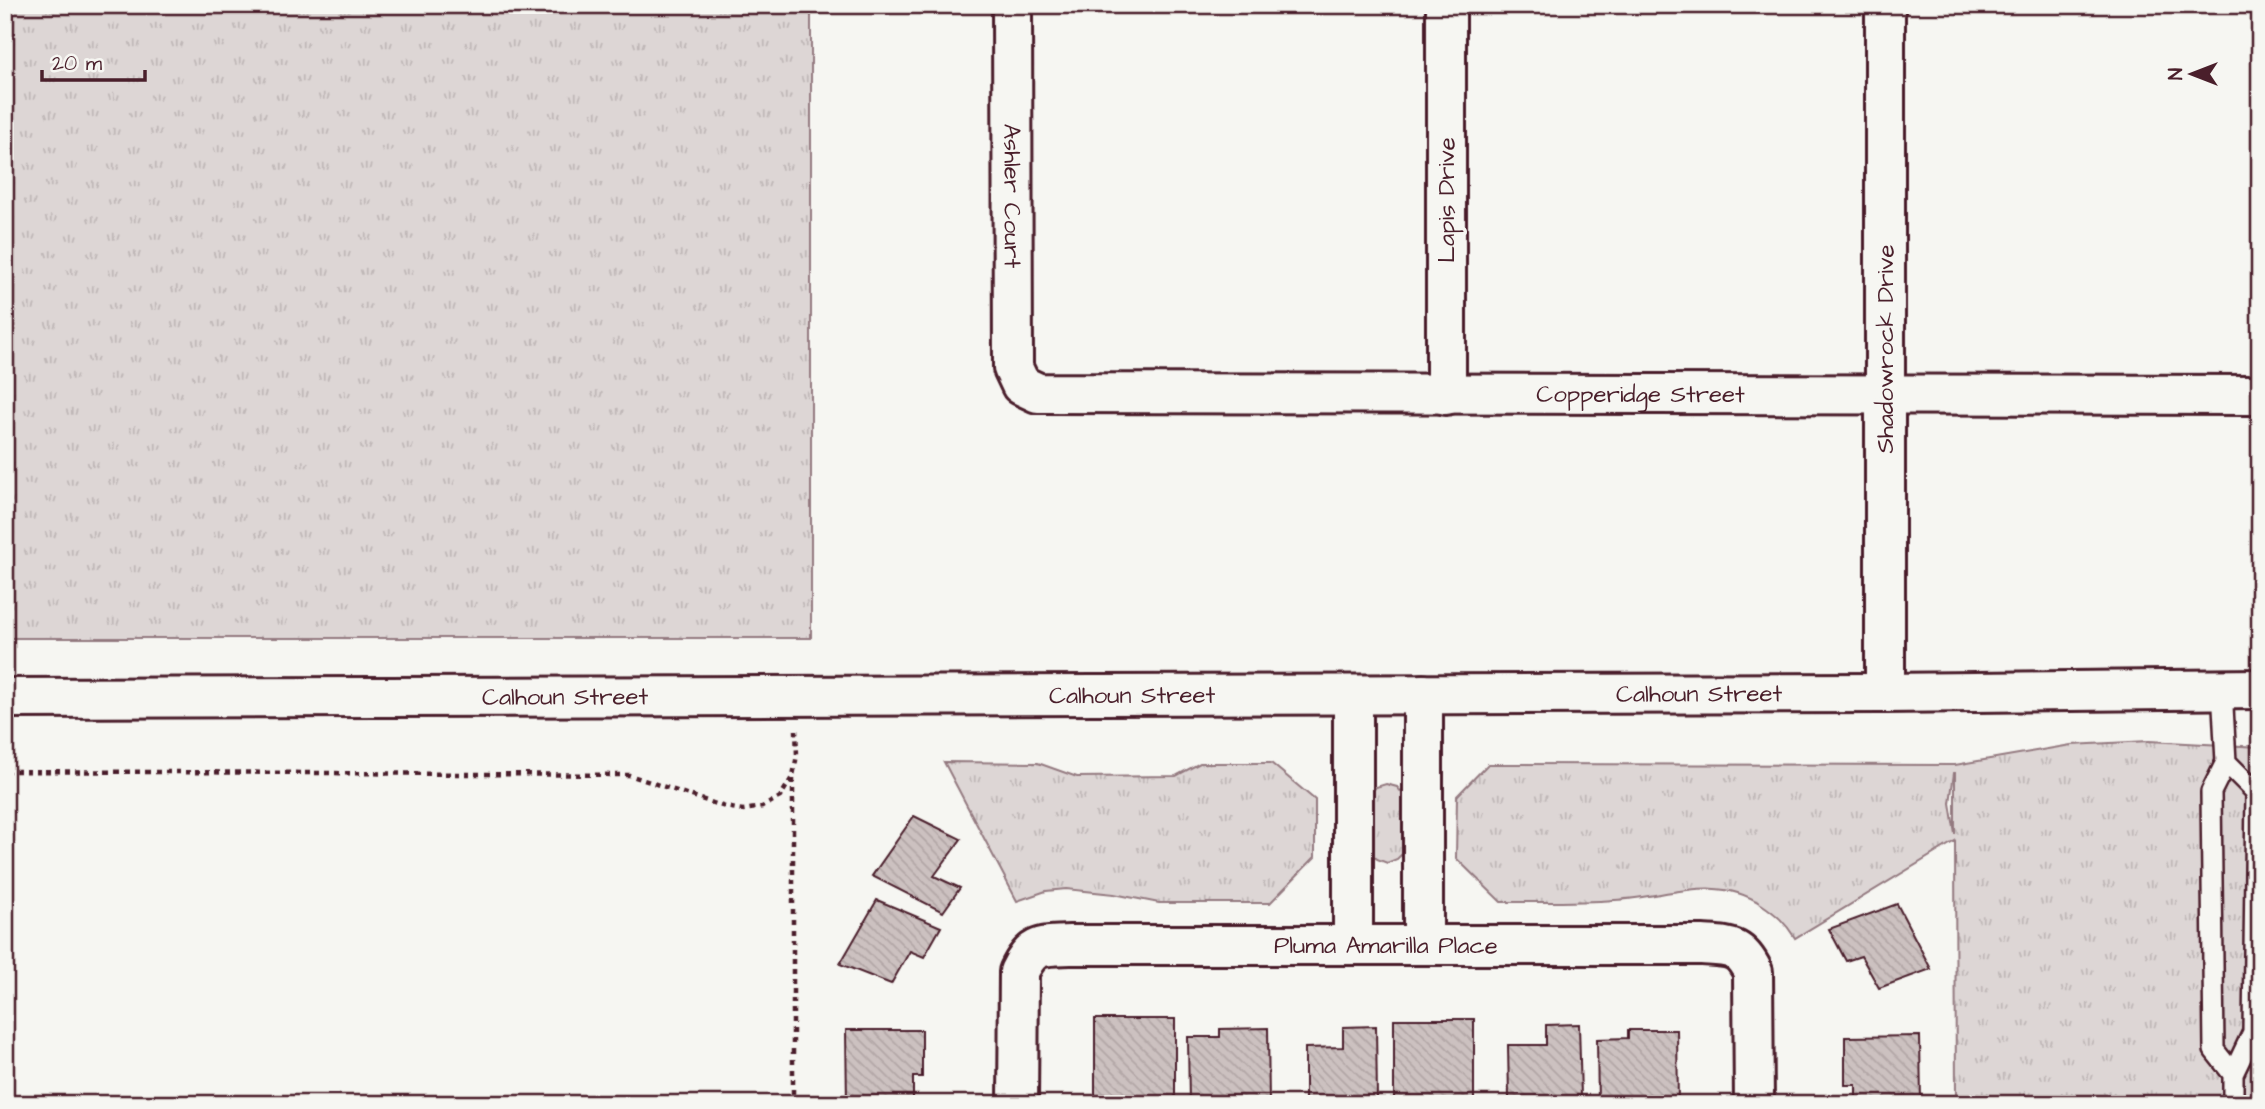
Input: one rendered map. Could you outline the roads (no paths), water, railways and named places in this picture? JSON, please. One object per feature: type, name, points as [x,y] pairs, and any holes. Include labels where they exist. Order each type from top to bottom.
[{"type":"street","name":"Ashler Court","points":[[1012,5],[1011,342],[1013,368],[1021,386]]},
{"type":"street","name":"Lapis Drive","points":[[1446,5],[1446,395]]},
{"type":"street","name":"Shadowrock Drive","points":[[1885,5],[1885,693]]},
{"type":"street","name":"Copperidge Street","points":[[1021,386],[1038,393],[1063,394],[2260,396]]},
{"type":"street","name":"Calhoun Street","points":[[5,698],[1885,693],[2260,689]]},
{"type":"street","points":[[1423,694],[1423,945]]},
{"type":"street","points":[[1353,695],[1353,945]]},
{"type":"street","name":"Pluma Amarilla Place","points":[[1018,1104],[1019,972],[1027,954],[1044,946],[1702,945],[1728,947],[1744,955],[1753,972],[1754,1104]]},
{"type":"lane","points":[[2222,688],[2226,761],[2211,792],[2214,1050],[2233,1074]]},
{"type":"lane","points":[[2226,761],[2256,792],[2253,1032],[2233,1074],[2232,1104]]}]
